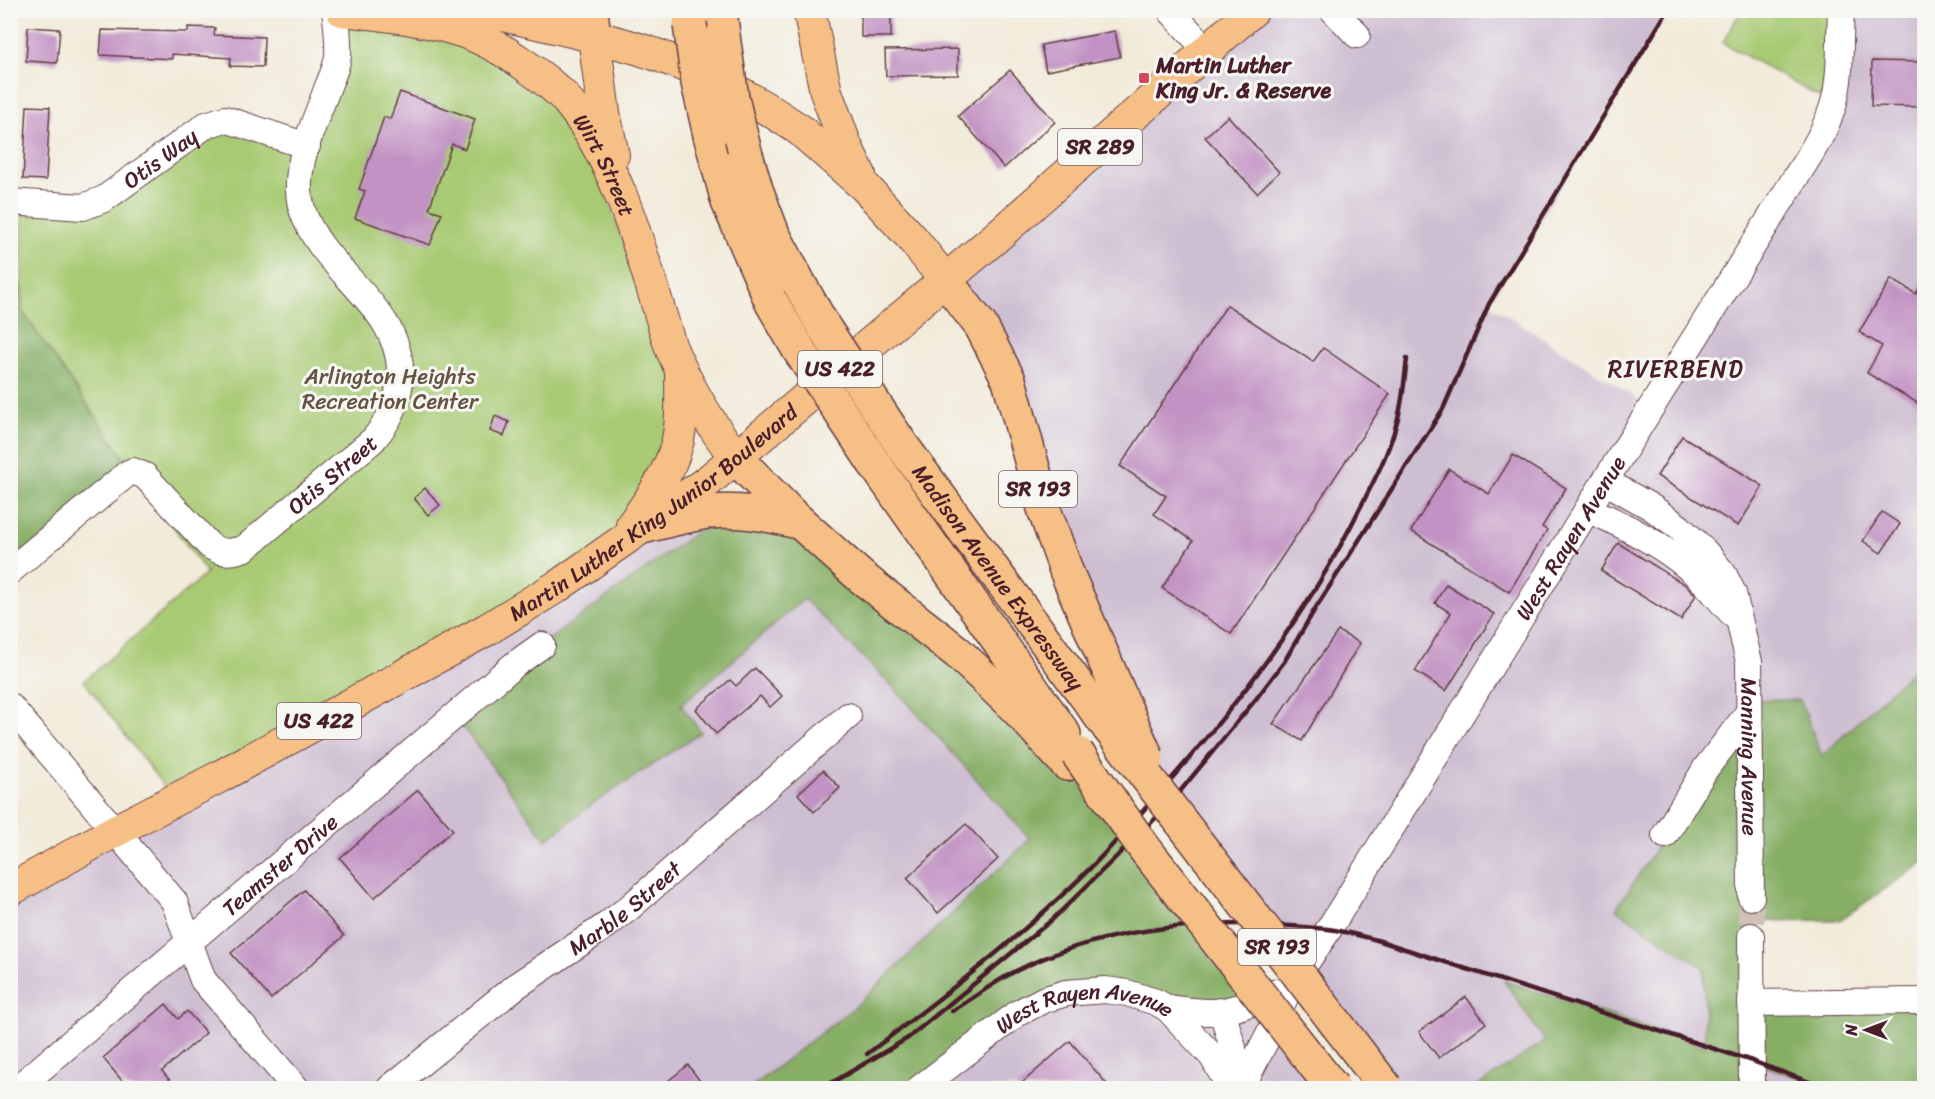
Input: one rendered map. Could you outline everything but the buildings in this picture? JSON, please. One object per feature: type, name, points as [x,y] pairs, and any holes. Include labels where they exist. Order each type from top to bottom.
[{"type":"highway","name":"Madison Avenue Expressway","points":[[690,17],[698,83],[728,202],[772,303],[799,350],[1072,758],[1333,1089]]},
{"type":"highway","name":"Madison Avenue Expressway","points":[[721,23],[732,98],[756,189],[773,234],[825,329],[901,444],[1117,716]]},
{"type":"highway","name":"SR 193","points":[[945,280],[981,326],[1009,380],[1045,512],[1117,716],[1168,806],[1386,1089]]},
{"type":"highway","points":[[736,458],[801,523],[860,576],[957,652],[1072,758]]},
{"type":"highway","points":[[631,534],[709,512],[758,513],[801,523]]},
{"type":"main road","name":"Wirt Street","points":[[342,10],[391,16],[454,28],[505,51],[537,73],[578,114],[603,156],[623,200],[671,348],[681,371],[714,429],[736,458]]},
{"type":"main road","points":[[480,10],[592,24],[648,53],[679,64],[723,85],[800,130],[865,187],[912,238],[945,280]]},
{"type":"main road","points":[[809,10],[826,92],[846,146],[865,187]]},
{"type":"main road","name":"Martin Luther King Junior Boulevard","points":[[10,890],[486,630],[558,586],[708,482],[1093,154],[1253,10]]},
{"type":"main road","name":"US 422","points":[[592,24],[603,113],[623,200]]},
{"type":"main road","name":"US 422","points":[[631,534],[663,479],[673,455],[680,430],[681,371]]},
{"type":"street","name":"Otis Street","points":[[10,571],[133,471],[145,476],[208,545],[216,550],[233,553],[245,548],[373,440],[387,423],[398,395],[400,371],[398,352],[384,322],[332,258],[307,222],[301,206],[299,181],[302,160],[338,58],[335,10]]},
{"type":"street","points":[[1170,10],[1208,51]]},
{"type":"street","points":[[1333,10],[1357,35]]},
{"type":"street","name":"West Rayen Avenue","points":[[1241,1089],[1290,987],[1329,929],[1811,153],[1826,125],[1837,87],[1841,10]]},
{"type":"street","name":"Otis Way","points":[[10,202],[83,207],[104,200],[206,125],[225,119],[308,146]]},
{"type":"street","name":"Manning Avenue","points":[[1605,482],[1651,507],[1679,527],[1702,548],[1723,573],[1733,593],[1749,662],[1751,897]]},
{"type":"street","name":"Manning Avenue","points":[[1589,510],[1624,525],[1684,563],[1702,579],[1738,619]]},
{"type":"street","name":"Teamster Drive","points":[[18,1089],[514,665],[542,645]]},
{"type":"street","points":[[10,706],[174,901],[203,980],[296,1089]]},
{"type":"street","points":[[1665,836],[1706,768],[1749,712]]},
{"type":"street","name":"Marble Street","points":[[390,1089],[516,987],[630,907],[848,716]]},
{"type":"street","points":[[1751,936],[1752,1089]]},
{"type":"street","points":[[1167,1008],[1201,1012],[1222,1011],[1242,1006],[1290,987]]},
{"type":"street","name":"West Rayen Avenue","points":[[920,1089],[1009,1019],[1043,1000],[1066,993],[1105,990],[1127,993],[1167,1008],[1212,1056],[1230,1089]]},
{"type":"street","points":[[1751,1004],[1924,1001]]},
{"type":"street","points":[[1222,1011],[1233,1048],[1236,1089]]},
{"type":"shaded area","points":[[1253,11],[1668,11],[1489,304],[1652,408],[1811,153],[1841,11],[1924,11],[1924,659],[1821,756],[1665,835],[1617,908],[1704,968],[1705,1046],[1505,982],[1545,1041],[1475,1088],[1386,1088],[1168,806],[1030,462],[945,280]]},
{"type":"shaded area","points":[[724,512],[514,665],[546,840],[593,804],[701,732],[681,706],[804,599],[895,689],[1030,840],[856,1006],[750,1088],[11,1088],[10,890],[621,541]]},
{"type":"shaded area","points":[[1066,993],[1278,1018],[1333,1088],[920,1088]]},
{"type":"shaded area","points":[[1752,1061],[1771,1068],[1826,1088],[1752,1088]]},
{"type":"green space","points":[[1741,11],[1841,11],[1833,105],[1723,43]]},
{"type":"green space","name":"Arlington Heights Recreation Center","points":[[337,23],[454,29],[577,115],[681,398],[621,541],[174,800],[84,681],[207,573],[22,311],[22,203],[83,207],[206,125],[307,146]]},
{"type":"green space","points":[[10,283],[22,283],[22,311],[133,471],[11,571]]},
{"type":"green space","points":[[724,512],[781,518],[1016,708],[1261,998],[1242,1006],[1066,993],[920,1088],[750,1088],[856,1006],[1030,839],[895,689],[804,599],[681,705],[701,732],[593,804],[546,840],[455,716],[514,665]]},
{"type":"green space","points":[[1924,659],[1924,862],[1840,920],[1751,921],[1752,1003],[1924,1001],[1924,1088],[1826,1088],[1752,1061],[1752,1088],[1475,1088],[1545,1041],[1504,981],[1705,1046],[1704,968],[1616,909],[1749,700],[1800,700],[1822,756]]},
{"type":"tunnel","points":[[1751,897],[1751,936]]},
{"type":"railway","points":[[823,1088],[908,1038],[1053,919],[1168,806],[1256,699],[1284,662],[1315,609],[1443,409],[1489,304],[1668,10]]},
{"type":"railway","points":[[867,1054],[990,958],[1073,885],[1110,848],[1157,795],[1242,694],[1317,585],[1340,547],[1375,478],[1389,447],[1398,417],[1407,359]]},
{"type":"railway","points":[[952,1011],[1009,974],[1054,954],[1130,933],[1209,925],[1249,924],[1328,929],[1377,940],[1752,1061],[1826,1088]]},
{"type":"place","name":"Martin Luther King Jr. & Reserve","points":[[1144,78]]},
{"type":"district","name":"RIVERBEND","points":[[1676,369]]}]
